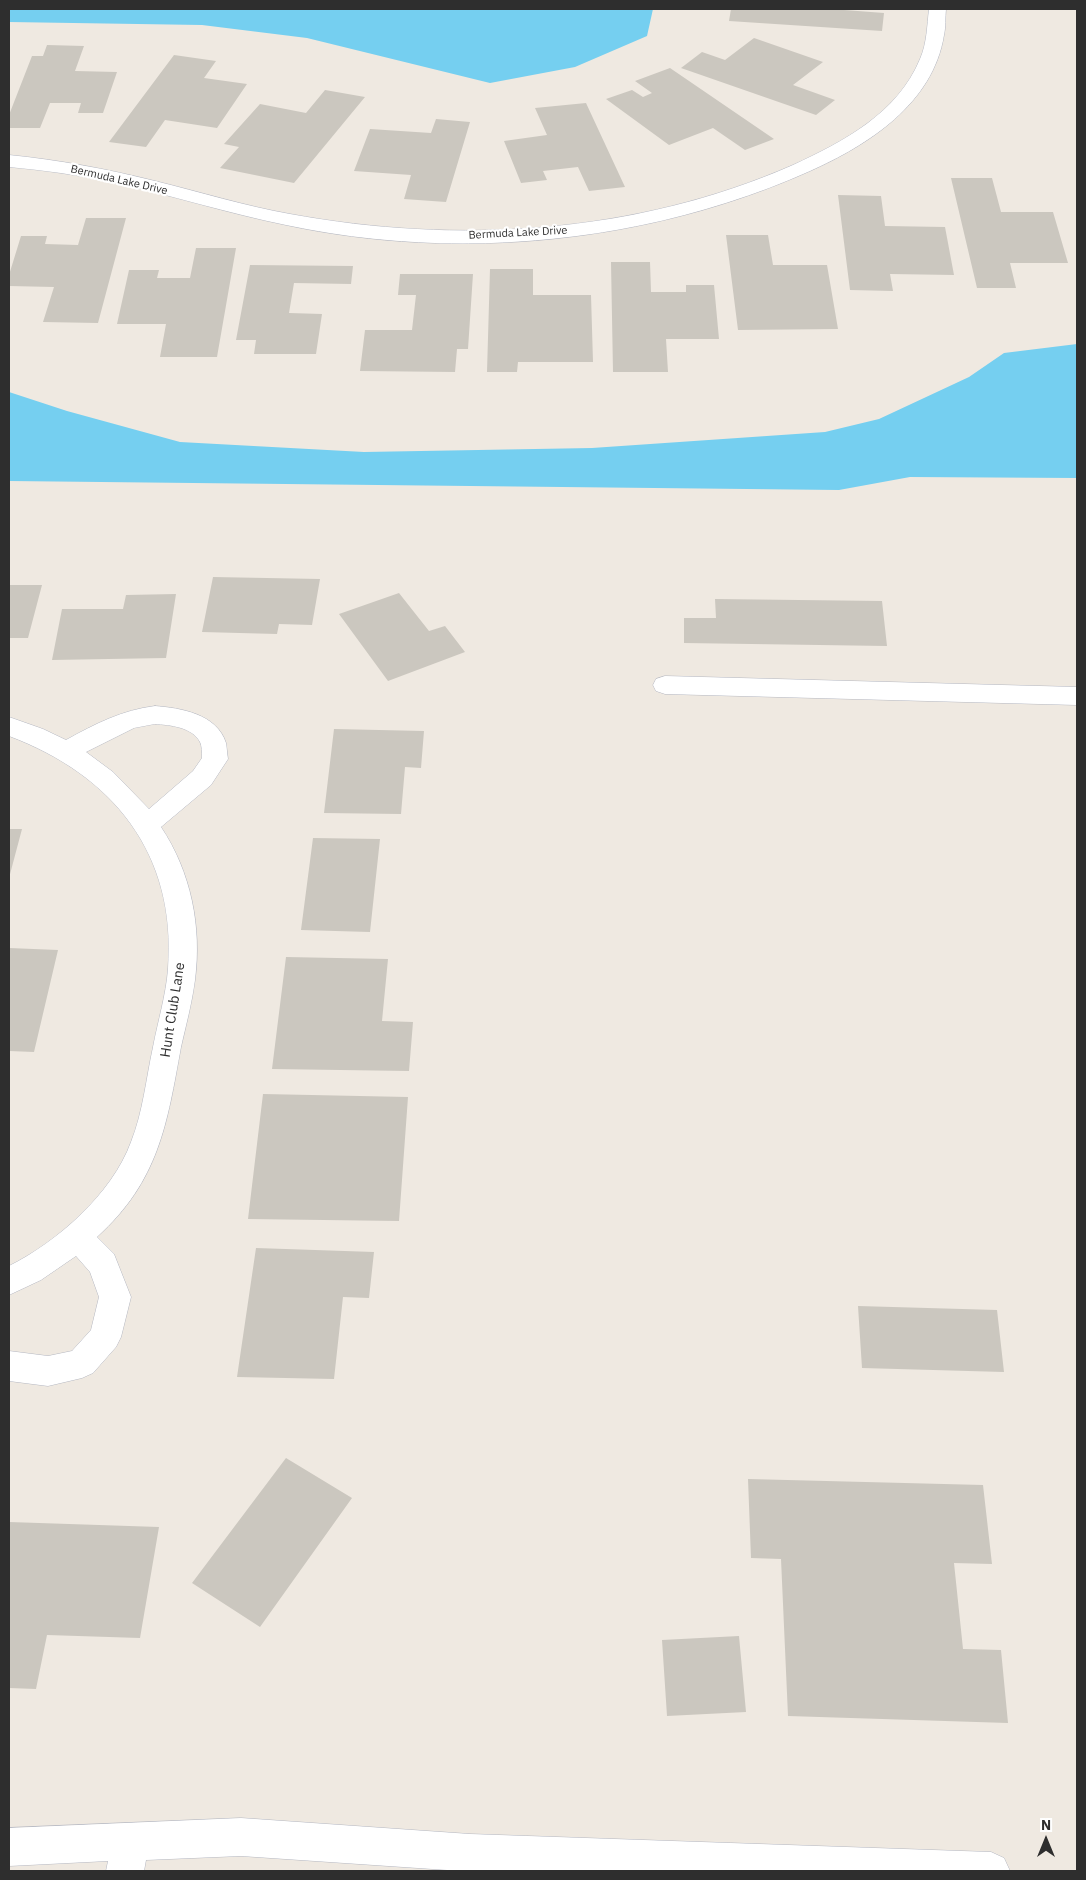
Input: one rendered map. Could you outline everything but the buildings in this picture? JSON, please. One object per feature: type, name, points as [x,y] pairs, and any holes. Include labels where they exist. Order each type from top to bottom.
[{"type":"street","name":"Bermuda Lake Drive","points":[[9,161],[82,170],[289,220],[335,228],[383,233],[457,236],[548,233],[597,228],[667,215],[732,198],[790,176],[839,151],[870,131],[898,106],[919,81],[932,54],[938,28],[937,9]]},
{"type":"street","points":[[665,685],[1077,696]]},
{"type":"street","points":[[66,752],[115,725],[146,715],[173,715],[197,725],[212,740],[215,759],[202,778],[147,825]]},
{"type":"street","name":"Hunt Club Lane","points":[[9,726],[51,743],[84,762],[108,781],[128,801],[147,825],[162,850],[173,878],[180,907],[182,970],[155,1112],[146,1144],[129,1177],[106,1208],[55,1255],[9,1281]]},
{"type":"street","points":[[9,1366],[48,1371],[82,1363],[105,1337],[115,1297],[103,1264],[76,1236]]},
{"type":"street","points":[[9,1847],[129,1856],[241,1837],[465,1862],[991,1871]]},
{"type":"water","points":[[9,9],[653,9],[647,36],[575,67],[490,83],[307,38],[202,25],[9,22]]},
{"type":"water","points":[[1077,344],[1077,478],[910,477],[839,490],[9,481],[9,392],[67,411],[180,442],[364,452],[592,448],[825,432],[879,419],[969,377],[1004,353]]}]
